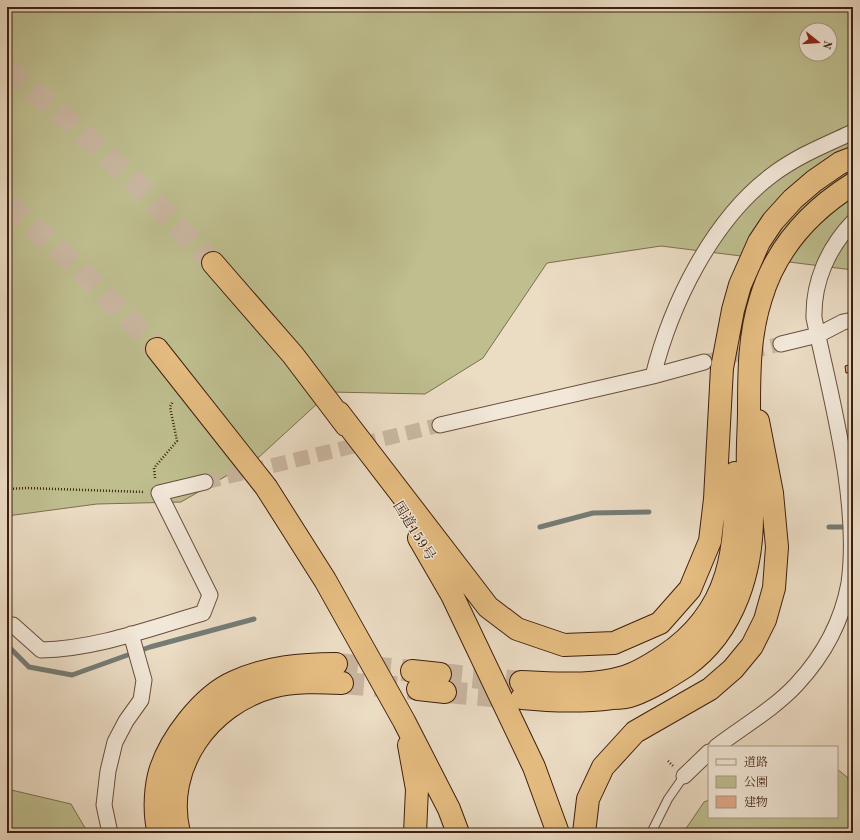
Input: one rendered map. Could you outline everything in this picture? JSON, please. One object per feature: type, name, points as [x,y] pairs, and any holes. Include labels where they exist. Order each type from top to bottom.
[{"type":"highway","points":[[339,413],[488,607],[517,629],[564,645],[614,643],[660,623],[690,589],[710,541],[715,499],[722,368],[733,310],[748,265],[759,242],[773,221],[793,199],[814,181],[840,163],[853,158]]},
{"type":"highway","points":[[733,310],[730,374],[735,516],[733,546],[725,581],[711,610],[695,630],[679,646],[653,663],[624,677],[587,683],[522,690],[562,702],[594,701],[631,696],[666,680],[695,659],[712,642],[729,618],[742,586],[750,548],[752,511],[748,467],[749,375],[754,325],[761,297],[770,273],[796,230],[826,202],[853,184]]},
{"type":"highway","name":"国道159号","points":[[213,262],[293,355],[339,413],[415,531],[452,595],[534,767],[558,833]]},
{"type":"highway","points":[[157,349],[266,487],[325,580],[404,721],[449,809],[458,833]]},
{"type":"highway","points":[[584,833],[588,799],[603,766],[635,732],[710,689],[733,669],[752,646],[765,620],[774,588],[777,547],[772,494],[749,375]]},
{"type":"highway","points":[[159,833],[156,804],[159,776],[169,751],[184,728],[206,701],[233,682],[266,670],[302,664],[339,673],[307,682],[273,687],[242,699],[217,715],[199,736],[186,759],[179,781],[176,803],[179,833]]},
{"type":"highway","points":[[415,680],[443,683]]},
{"type":"highway","points":[[404,721],[417,789],[415,833]]},
{"type":"street","points":[[653,376],[665,334],[682,293],[722,226],[742,202],[772,175],[799,157],[853,132]]},
{"type":"street","points":[[717,746],[796,685],[814,663],[830,638],[841,612],[848,584],[852,553],[850,511],[841,441],[814,318],[814,300],[819,276],[830,253],[844,232],[853,222]]},
{"type":"street","points":[[781,344],[818,335],[843,322],[853,320]]},
{"type":"street","points":[[440,425],[653,376],[704,362]]},
{"type":"street","points":[[13,625],[41,650],[66,650],[132,638],[203,613],[210,595],[157,487],[206,482]]},
{"type":"street","points":[[110,833],[104,805],[108,771],[115,742],[126,721],[141,700],[144,680],[132,638]]},
{"type":"street","points":[[684,776],[708,753]]},
{"type":"lane","points":[[651,833],[668,799],[684,776]]},
{"type":"path","points":[[7,489],[157,487],[154,468],[177,441],[170,407],[174,398]]},
{"type":"green space","points":[[7,7],[853,7],[853,270],[661,246],[547,263],[483,358],[425,394],[330,392],[259,457],[181,502],[97,504],[7,516]]},
{"type":"green space","points":[[838,770],[853,782],[853,833],[683,833],[704,802],[708,800],[708,818],[838,818]]},
{"type":"green space","points":[[7,789],[71,804],[88,833],[7,833]]},
{"type":"building","points":[[853,364],[853,372],[846,373],[845,366]]},
{"type":"waterway","points":[[540,527],[593,513],[649,512]]},
{"type":"waterway","points":[[829,527],[848,527]]},
{"type":"waterway","points":[[7,645],[29,667],[72,675],[150,647],[254,619]]},
{"type":"tunnel","points":[[7,69],[65,117],[136,183],[213,263]]},
{"type":"tunnel","points":[[7,204],[78,267],[157,349]]},
{"type":"tunnel","points":[[704,362],[781,344]]},
{"type":"tunnel","points":[[205,482],[440,425]]},
{"type":"tunnel","points":[[336,664],[412,671]]},
{"type":"tunnel","points":[[440,674],[521,682]]},
{"type":"tunnel","points":[[342,683],[418,689]]},
{"type":"tunnel","points":[[445,692],[517,698]]}]
